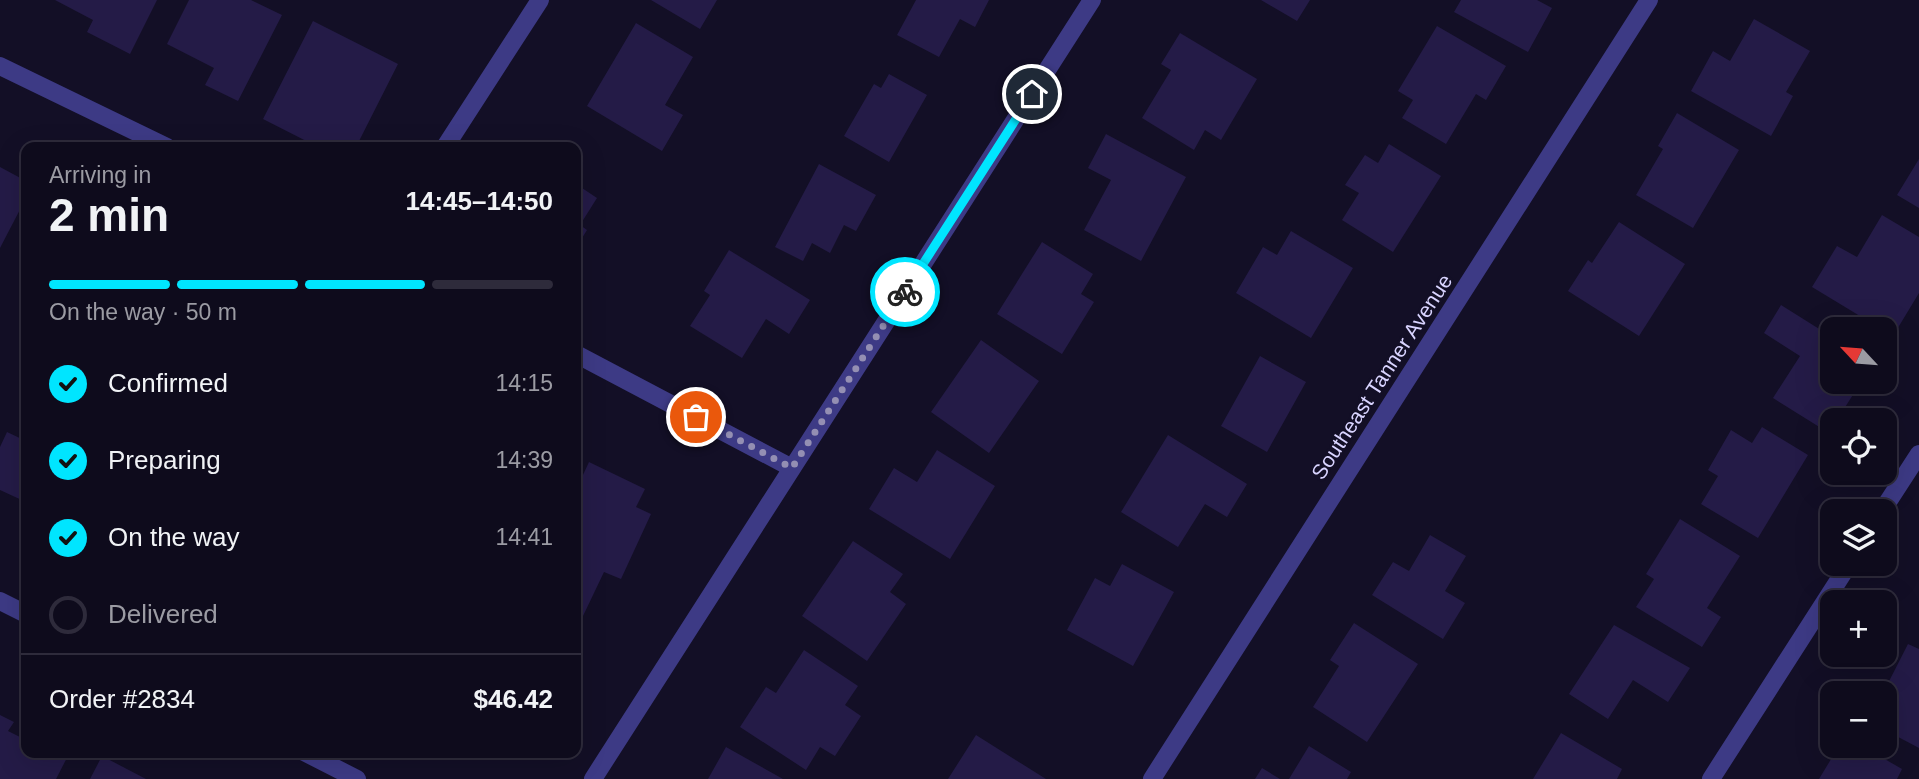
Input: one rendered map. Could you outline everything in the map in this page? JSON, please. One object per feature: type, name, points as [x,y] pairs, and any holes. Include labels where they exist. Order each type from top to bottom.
[{"type":"street","points":[[449,142],[540,0]]},
{"type":"street","points":[[593,779],[1092,0]]},
{"type":"street","name":"Southeast Tanner Avenue","points":[[1152,779],[1650,0]]},
{"type":"street","points":[[0,66],[157,142]]},
{"type":"street","points":[[581,357],[792,468]]},
{"type":"street","points":[[1890,499],[1919,454]]},
{"type":"street","points":[[1710,779],[1841,576]]},
{"type":"street","points":[[0,601],[21,612]]},
{"type":"street","points":[[316,758],[357,779]]},
{"type":"building","points":[[55,0],[157,0],[130,54],[87,32],[93,20]]},
{"type":"building","points":[[189,0],[251,0],[282,15],[238,101],[205,85],[214,68],[167,44]]},
{"type":"building","points":[[651,0],[717,0],[700,29]]},
{"type":"building","points":[[916,0],[989,0],[975,27],[960,19],[939,57],[897,35]]},
{"type":"building","points":[[1261,0],[1310,0],[1297,21]]},
{"type":"building","points":[[1461,0],[1537,0],[1552,8],[1528,52],[1454,12]]},
{"type":"building","points":[[1754,19],[1810,51],[1786,92],[1793,96],[1771,136],[1691,91],[1713,51],[1730,61]]},
{"type":"building","points":[[313,21],[398,64],[359,142],[308,142],[263,119]]},
{"type":"building","points":[[636,23],[693,57],[665,105],[683,115],[662,151],[587,106]]},
{"type":"building","points":[[1437,26],[1506,66],[1486,100],[1476,94],[1446,144],[1402,118],[1413,100],[1398,91]]},
{"type":"building","points":[[1180,33],[1257,79],[1221,140],[1205,130],[1194,150],[1142,118],[1171,70],[1161,64]]},
{"type":"building","points":[[889,74],[927,95],[889,162],[844,136],[874,84],[881,88]]},
{"type":"building","points":[[1677,113],[1739,150],[1693,228],[1636,195],[1663,149],[1658,146]]},
{"type":"building","points":[[1106,134],[1186,177],[1141,261],[1084,230],[1111,180],[1088,168]]},
{"type":"building","points":[[1389,144],[1441,176],[1393,252],[1342,220],[1359,193],[1345,185],[1365,155],[1378,163]]},
{"type":"building","points":[[1919,159],[1919,208],[1897,195]]},
{"type":"building","points":[[819,164],[876,195],[856,231],[844,225],[830,253],[812,243],[803,261],[775,247]]},
{"type":"building","points":[[0,167],[21,178],[21,208],[0,248]]},
{"type":"building","points":[[581,187],[597,198],[581,223]]},
{"type":"building","points":[[1882,215],[1919,237],[1919,293],[1897,329],[1897,317],[1862,317],[1812,287],[1837,246],[1857,257]]},
{"type":"building","points":[[1619,222],[1685,264],[1639,336],[1568,291],[1588,260],[1592,263]]},
{"type":"building","points":[[581,226],[587,230],[581,240]]},
{"type":"building","points":[[1291,231],[1353,268],[1311,338],[1236,293],[1263,247],[1277,255]]},
{"type":"building","points":[[1042,242],[1093,274],[1081,294],[1094,302],[1062,354],[997,314]]},
{"type":"building","points":[[729,250],[810,300],[789,334],[766,319],[742,358],[690,326],[710,295],[704,291]]},
{"type":"building","points":[[1781,305],[1820,329],[1820,394],[1853,394],[1845,408],[1820,408],[1820,427],[1773,398],[1800,356],[1764,333]]},
{"type":"building","points":[[981,340],[1039,381],[989,453],[931,412]]},
{"type":"building","points":[[1260,356],[1306,382],[1267,452],[1221,426]]},
{"type":"building","points":[[1762,427],[1808,455],[1758,538],[1701,504],[1718,476],[1708,470],[1731,430],[1752,443]]},
{"type":"building","points":[[7,432],[21,439],[21,500],[0,490],[0,447]]},
{"type":"building","points":[[1168,435],[1247,484],[1227,517],[1205,504],[1178,547],[1121,512]]},
{"type":"building","points":[[937,450],[995,486],[950,559],[869,509],[894,468],[917,482]]},
{"type":"building","points":[[589,462],[645,489],[636,507],[651,514],[621,579],[604,572],[583,616],[581,615],[581,479]]},
{"type":"building","points":[[1680,519],[1740,556],[1707,608],[1721,617],[1702,647],[1636,607],[1654,579],[1646,574]]},
{"type":"building","points":[[1430,535],[1466,556],[1445,591],[1465,603],[1443,639],[1372,595],[1393,562],[1409,571]]},
{"type":"building","points":[[853,541],[903,574],[890,592],[906,604],[867,661],[802,616]]},
{"type":"building","points":[[1122,564],[1174,592],[1133,666],[1067,630],[1095,578],[1110,586]]},
{"type":"building","points":[[1354,623],[1418,664],[1367,742],[1313,707],[1339,666],[1330,660]]},
{"type":"building","points":[[1614,625],[1690,668],[1668,702],[1633,680],[1608,719],[1569,694]]},
{"type":"building","points":[[1908,644],[1919,649],[1919,748],[1897,736],[1897,681],[1889,681]]},
{"type":"building","points":[[804,650],[858,686],[845,705],[861,716],[835,756],[820,747],[806,770],[740,727],[766,687],[776,693]]},
{"type":"building","points":[[0,715],[14,722],[8,731],[21,738],[21,758],[67,758],[56,779],[0,779]]},
{"type":"building","points":[[1561,733],[1622,769],[1617,779],[1533,779]]},
{"type":"building","points":[[976,735],[1046,779],[948,779]]},
{"type":"building","points":[[1309,746],[1351,772],[1347,779],[1289,779]]},
{"type":"building","points":[[726,747],[783,779],[708,779]]},
{"type":"building","points":[[101,758],[106,758],[146,779],[90,779]]},
{"type":"building","points":[[1832,758],[1883,758],[1902,769],[1897,779],[1819,779]]},
{"type":"building","points":[[1262,768],[1280,779],[1255,779]]},
{"type":"way so far","points":[[696,417],[792,468],[905,292]]},
{"type":"route","points":[[905,292],[1032,94]]}]
